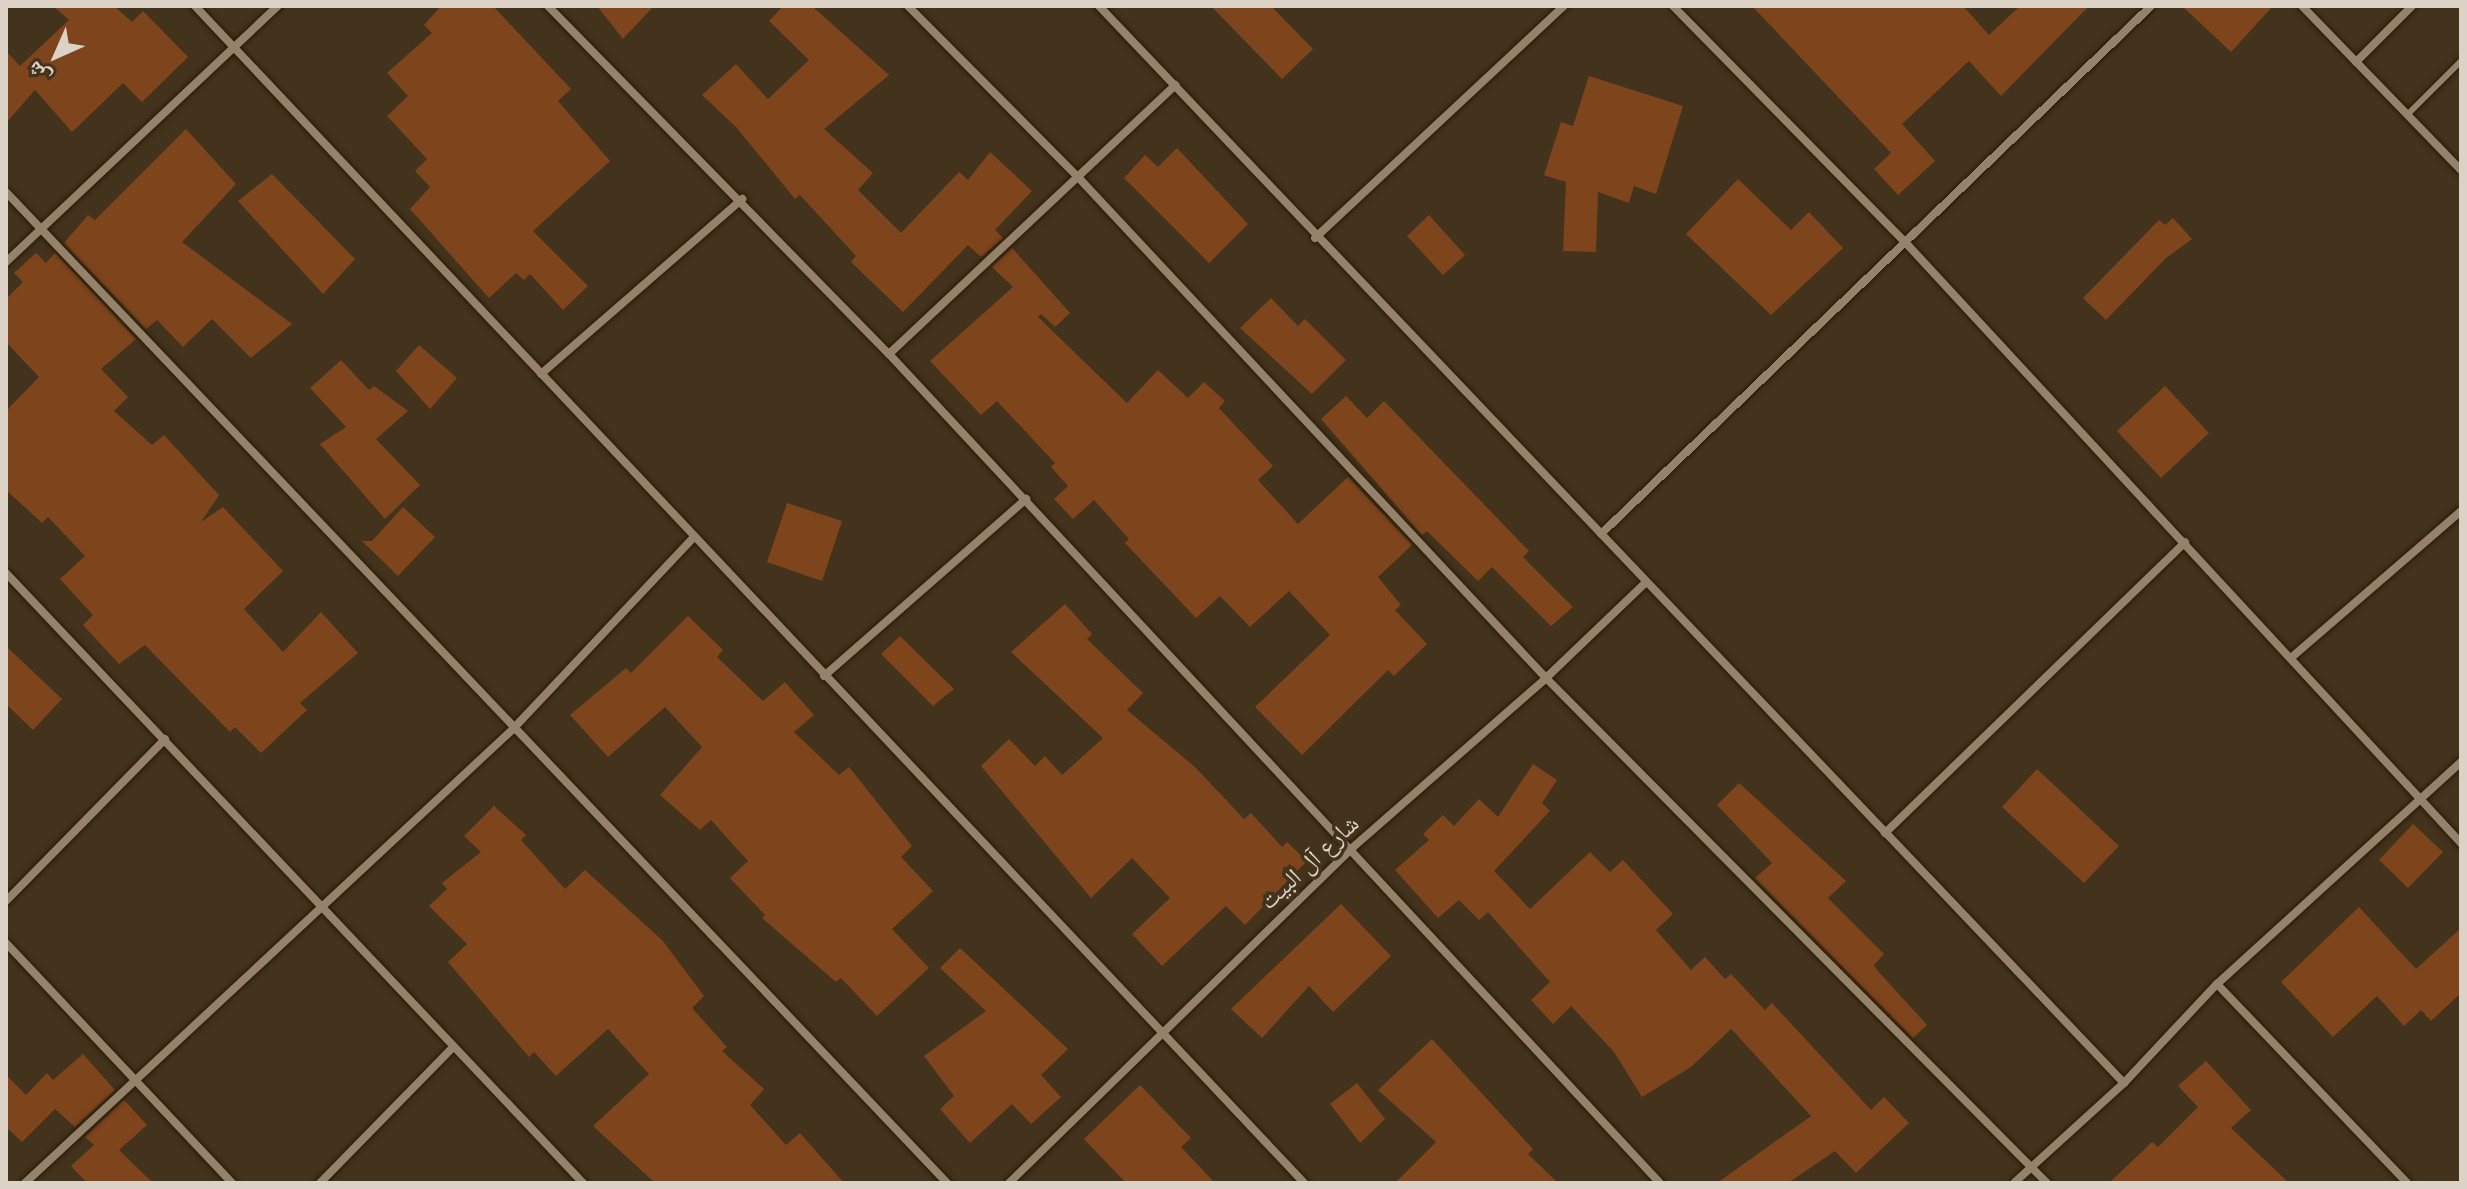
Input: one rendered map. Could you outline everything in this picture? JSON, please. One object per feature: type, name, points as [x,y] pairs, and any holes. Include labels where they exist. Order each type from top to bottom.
[{"type":"street","points":[[195,6],[1304,1183]]},
{"type":"street","points":[[6,262],[278,6]]},
{"type":"street","points":[[548,6],[742,199],[1026,499],[1660,1183]]},
{"type":"street","points":[[908,6],[1077,176],[1546,678],[2047,1183]]},
{"type":"street","points":[[1099,6],[1315,238],[2124,1083]]},
{"type":"street","points":[[1315,238],[1564,6]]},
{"type":"street","points":[[1673,6],[1905,242],[2461,843]]},
{"type":"street","points":[[1601,534],[2151,6]]},
{"type":"street","points":[[2302,6],[2461,170]]},
{"type":"street","points":[[2356,62],[2412,6]]},
{"type":"street","points":[[889,354],[1175,85]]},
{"type":"street","points":[[6,192],[512,730],[947,1183]]},
{"type":"street","points":[[541,374],[742,199]]},
{"type":"street","points":[[824,676],[1026,499]]},
{"type":"street","points":[[2292,657],[2461,511]]},
{"type":"street","points":[[25,1183],[512,730],[694,537]]},
{"type":"street","points":[[1885,833],[2185,542]]},
{"type":"street","points":[[6,573],[583,1183]]},
{"type":"street","name":"شارع آل البيت","points":[[1009,1183],[1159,1032],[1351,849],[1546,678],[1646,582]]},
{"type":"street","points":[[6,901],[165,739]]},
{"type":"street","points":[[2014,1183],[2124,1083],[2217,984],[2461,762]]},
{"type":"street","points":[[6,943],[232,1183]]},
{"type":"street","points":[[2217,984],[2407,1183]]},
{"type":"street","points":[[320,1183],[453,1047]]},
{"type":"lane","points":[[2407,115],[2461,61]]},
{"type":"building","points":[[53,6],[114,6],[132,22],[143,11],[188,57],[142,102],[123,83],[72,132],[35,90],[6,123],[6,51],[20,66],[69,20]]},
{"type":"building","points":[[441,6],[493,6],[571,89],[558,101],[610,161],[533,231],[588,286],[563,310],[530,274],[524,280],[516,273],[489,298],[410,209],[430,187],[415,171],[427,159],[387,116],[408,96],[387,73],[432,33],[424,25]]},
{"type":"building","points":[[597,6],[654,6],[623,39]]},
{"type":"building","points":[[783,6],[812,6],[889,75],[824,129],[873,173],[858,190],[901,233],[959,172],[968,180],[990,152],[1032,191],[995,230],[1003,238],[981,257],[968,245],[903,312],[851,262],[856,256],[800,195],[795,199],[736,127],[702,95],[736,64],[768,99],[809,60],[769,21]]},
{"type":"building","points":[[1211,6],[1271,6],[1313,49],[1282,79]]},
{"type":"building","points":[[1752,6],[1963,6],[1989,35],[2020,6],[2089,6],[2001,96],[1969,61],[1902,124],[1935,161],[1898,195],[1874,169],[1891,153]]},
{"type":"building","points":[[2182,6],[2273,6],[2231,52]]},
{"type":"building","points":[[1589,76],[1683,106],[1656,194],[1634,186],[1629,203],[1598,192],[1596,252],[1563,251],[1566,182],[1544,175],[1561,122],[1573,126]]},
{"type":"building","points":[[186,129],[236,184],[182,242],[292,324],[251,358],[212,319],[183,347],[157,320],[146,329],[64,243],[88,215],[95,220]]},
{"type":"building","points":[[1177,148],[1248,224],[1209,263],[1124,178],[1145,155],[1158,167]]},
{"type":"building","points":[[272,174],[355,259],[323,294],[238,201]]},
{"type":"building","points":[[1738,179],[1791,230],[1809,212],[1843,248],[1771,315],[1686,234]]},
{"type":"building","points":[[1429,215],[1465,255],[1443,275],[1407,236]]},
{"type":"building","points":[[2173,218],[2192,239],[2166,258],[2106,320],[2083,298],[2159,220],[2165,225]]},
{"type":"building","points":[[1012,248],[1070,313],[1055,327],[1041,314],[1038,317],[1127,403],[1158,370],[1188,398],[1204,382],[1225,401],[1219,408],[1273,466],[1258,480],[1298,524],[1348,477],[1412,545],[1378,577],[1401,605],[1395,610],[1427,644],[1394,676],[1388,670],[1302,755],[1255,707],[1330,635],[1289,591],[1250,627],[1220,596],[1196,618],[1125,543],[1129,539],[1094,500],[1073,519],[1054,499],[1068,486],[1051,467],[1055,463],[997,401],[981,415],[930,361],[1013,287],[992,267]]},
{"type":"building","points":[[36,253],[46,263],[55,253],[136,339],[101,369],[128,397],[114,411],[152,445],[164,435],[219,495],[201,522],[223,507],[283,571],[244,609],[283,652],[321,612],[358,653],[300,703],[307,710],[261,753],[235,727],[230,732],[145,645],[119,664],[83,625],[93,615],[60,579],[85,556],[48,517],[42,523],[6,490],[6,411],[39,377],[6,342],[6,299],[23,282],[14,273]]},
{"type":"building","points":[[1271,298],[1298,326],[1305,319],[1346,360],[1312,394],[1240,328]]},
{"type":"building","points":[[419,345],[457,378],[430,409],[396,371]]},
{"type":"building","points":[[341,360],[369,390],[374,386],[408,411],[376,439],[420,485],[385,519],[320,444],[346,427],[310,388]]},
{"type":"building","points":[[2165,386],[2209,433],[2161,478],[2117,431]]},
{"type":"building","points":[[1346,396],[1367,418],[1384,401],[1529,551],[1523,557],[1573,607],[1551,626],[1492,567],[1478,581],[1427,531],[1422,535],[1321,419]]},
{"type":"building","points":[[787,503],[842,521],[822,581],[767,562]]},
{"type":"building","points":[[403,507],[435,537],[398,576],[362,541],[372,541]]},
{"type":"building","points":[[1065,604],[1092,634],[1087,639],[1143,693],[1127,710],[1195,767],[1244,819],[1251,813],[1282,847],[1287,842],[1307,861],[1245,925],[1226,906],[1162,966],[1132,934],[1170,898],[1132,858],[1091,898],[981,766],[1009,739],[1035,766],[1045,756],[1062,775],[1103,738],[1011,652]]},
{"type":"building","points":[[688,616],[723,650],[717,657],[763,701],[785,682],[814,715],[794,732],[839,775],[849,767],[912,846],[901,857],[933,891],[892,929],[929,968],[877,1016],[841,978],[836,982],[762,918],[765,915],[730,878],[748,861],[711,820],[700,830],[660,795],[702,747],[665,707],[608,757],[570,715],[626,668],[631,673]]},
{"type":"building","points":[[900,636],[954,689],[933,706],[881,654]]},
{"type":"building","points":[[6,646],[62,699],[33,730],[6,704]]},
{"type":"building","points":[[1533,764],[1557,780],[1542,803],[1550,811],[1494,871],[1530,909],[1590,852],[1610,872],[1623,860],[1673,914],[1656,930],[1691,970],[1705,957],[1725,979],[1731,974],[1765,1010],[1772,1003],[1871,1110],[1884,1097],[1909,1123],[1856,1173],[1835,1151],[1788,1183],[1717,1183],[1811,1116],[1731,1029],[1691,1067],[1642,1097],[1614,1052],[1571,1006],[1553,1024],[1531,1000],[1550,982],[1488,912],[1479,920],[1459,900],[1438,918],[1395,870],[1429,840],[1423,834],[1443,815],[1454,826],[1479,799],[1498,817]]},
{"type":"building","points":[[2037,769],[2119,846],[2084,883],[2002,807]]},
{"type":"building","points":[[1739,783],[1846,881],[1828,898],[1884,954],[1874,965],[1877,970],[1927,1025],[1913,1038],[1755,878],[1772,863],[1717,805]]},
{"type":"building","points":[[494,806],[526,835],[521,840],[565,889],[585,870],[663,941],[704,996],[692,1008],[727,1047],[722,1051],[764,1089],[750,1105],[786,1145],[800,1133],[844,1183],[655,1183],[593,1126],[649,1074],[608,1029],[556,1076],[534,1052],[529,1057],[448,962],[467,944],[429,906],[447,889],[442,883],[481,852],[464,836]]},
{"type":"building","points":[[2413,824],[2443,852],[2408,888],[2379,860]]},
{"type":"building","points":[[1341,904],[1391,956],[1333,1012],[1309,986],[1262,1038],[1231,1009]]},
{"type":"building","points":[[2359,907],[2416,969],[2461,928],[2461,993],[2431,1021],[2421,1010],[2404,1026],[2377,996],[2333,1037],[2281,982]]},
{"type":"building","points":[[960,948],[1068,1049],[1041,1075],[1061,1097],[1031,1124],[1012,1104],[970,1143],[940,1109],[954,1096],[924,1056],[986,1011],[940,968]]},
{"type":"building","points":[[1432,1039],[1533,1149],[1528,1154],[1558,1183],[1395,1183],[1436,1142],[1378,1090]]},
{"type":"building","points":[[83,1054],[115,1090],[75,1127],[55,1109],[22,1142],[6,1127],[6,1075],[26,1095],[47,1073],[53,1080]]},
{"type":"building","points":[[2206,1061],[2251,1110],[2231,1128],[2289,1183],[2109,1183],[2152,1142],[2158,1147],[2198,1107],[2178,1086]]},
{"type":"building","points":[[1357,1083],[1385,1119],[1360,1143],[1330,1104]]},
{"type":"building","points":[[1140,1085],[1191,1138],[1181,1147],[1215,1183],[1126,1183],[1084,1139]]},
{"type":"building","points":[[124,1100],[147,1125],[119,1150],[153,1183],[87,1183],[71,1166],[94,1145],[85,1137]]}]
